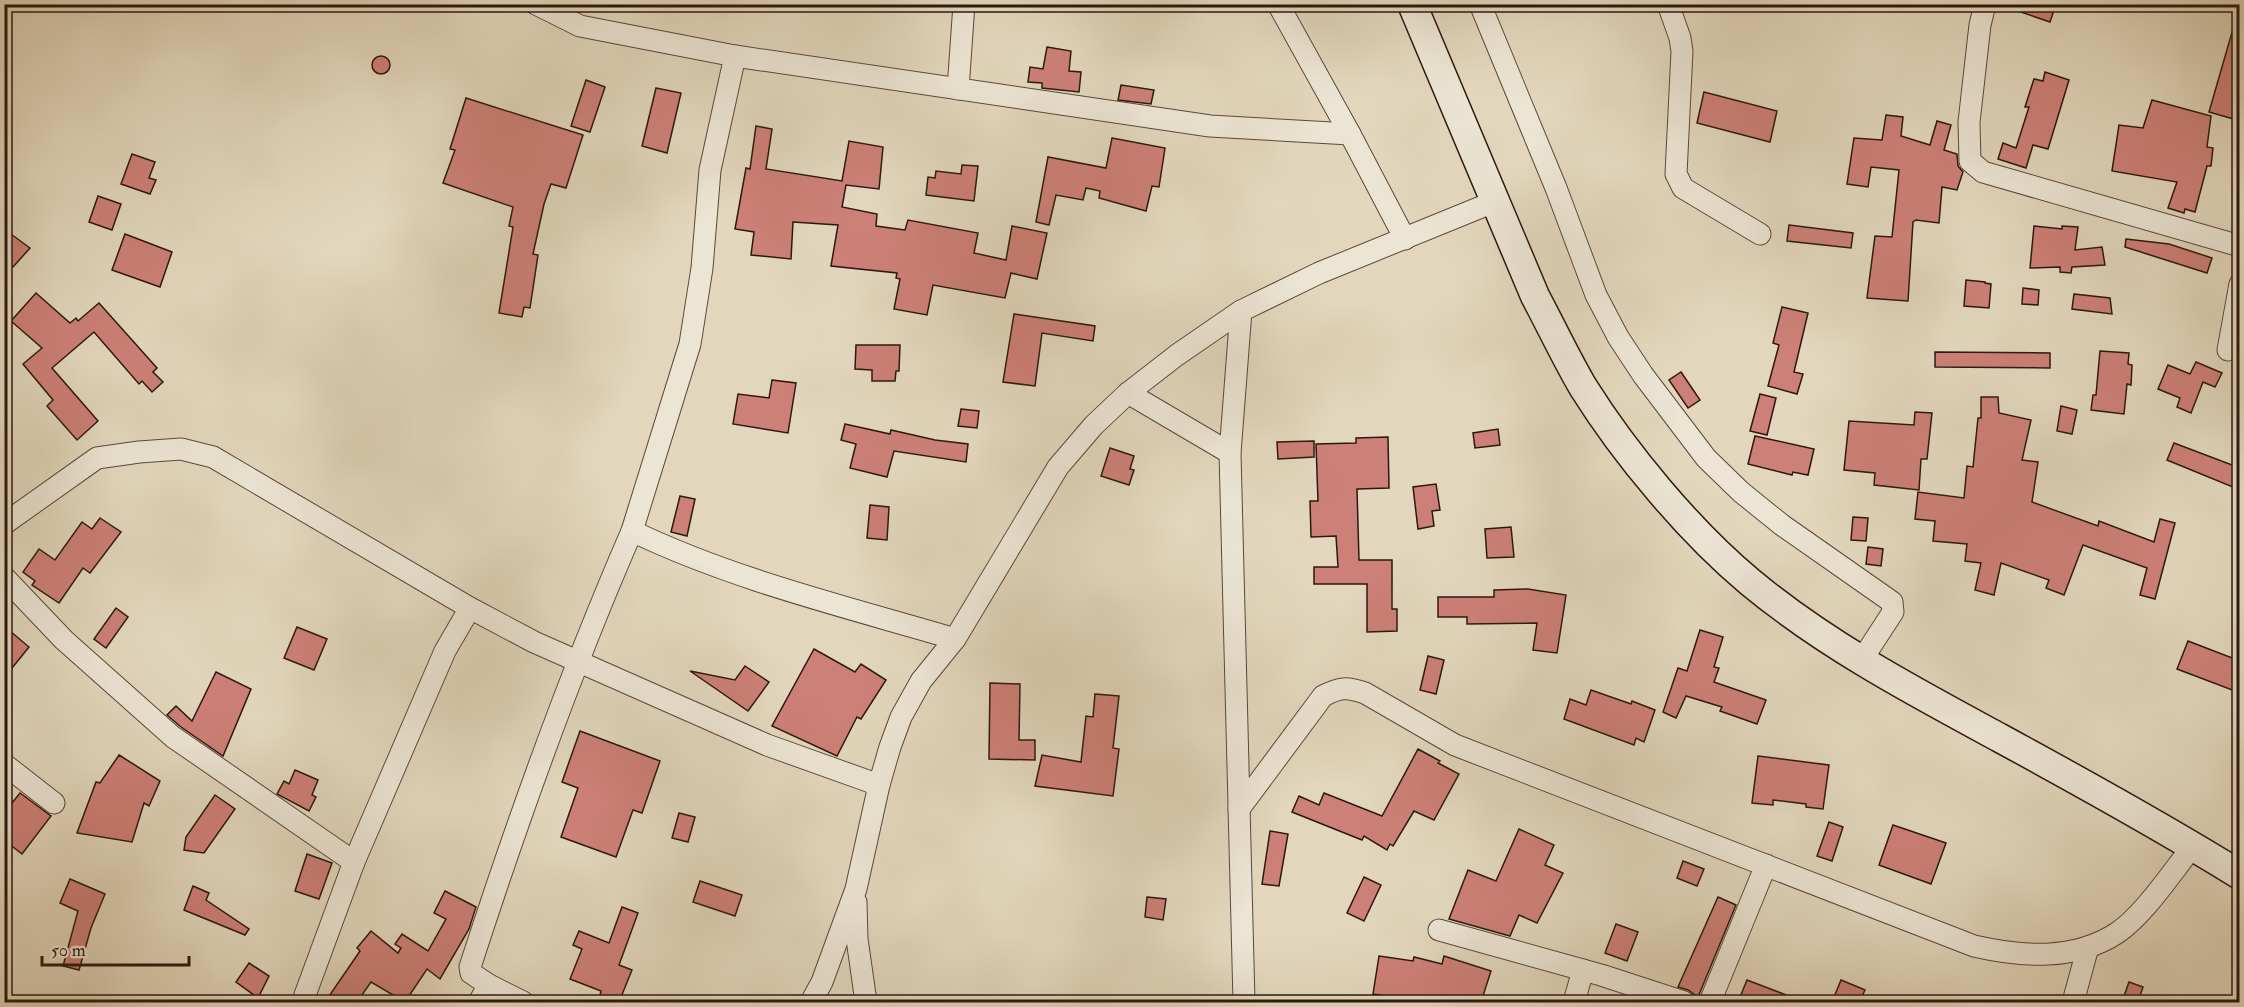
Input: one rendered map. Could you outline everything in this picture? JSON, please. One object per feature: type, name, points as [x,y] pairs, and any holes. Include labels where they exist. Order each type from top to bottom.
[{"type":"main road","points":[[1412,4],[1535,296],[1556,337],[1583,387],[1617,437],[1665,496],[1749,581],[1798,619],[1861,661],[2128,808],[2240,875]]},
{"type":"street","points":[[536,4],[580,26],[735,56],[1210,126],[1350,134]]},
{"type":"street","points":[[958,89],[964,4]]},
{"type":"street","points":[[1278,4],[1405,239]]},
{"type":"street","points":[[1480,4],[1556,188],[1596,295],[1618,338],[1643,375],[1706,458],[1741,492],[1782,525],[1892,602],[1893,612],[1861,661]]},
{"type":"street","points":[[1668,4],[1682,51],[1676,174],[1679,183],[1683,188],[1760,234]]},
{"type":"street","points":[[1985,4],[1980,25],[1969,122],[1970,161],[1976,167],[1983,172],[2240,246]]},
{"type":"street","points":[[523,1002],[484,994],[471,974],[470,966],[518,824],[578,662],[604,594],[632,531],[690,344],[702,268],[710,170],[735,56]]},
{"type":"street","points":[[811,1002],[822,982],[856,889],[879,785],[901,717],[921,681],[955,639],[1058,466],[1094,425],[1128,393],[1177,355],[1241,311],[1319,273],[1496,201]]},
{"type":"street","points":[[2228,350],[2240,284]]},
{"type":"street","points":[[1241,311],[1230,453],[1244,1002]]},
{"type":"street","points":[[1128,393],[1230,453]]},
{"type":"street","points":[[4,524],[97,458],[181,449],[213,457],[471,608],[534,642],[767,745],[879,785]]},
{"type":"street","points":[[632,531],[661,545],[769,584],[955,639]]},
{"type":"street","points":[[4,578],[64,640],[173,737],[354,862]]},
{"type":"street","points":[[305,995],[354,862],[445,651],[471,608]]},
{"type":"street","points":[[1239,809],[1323,696],[1348,687],[1365,693],[1455,745],[1974,945],[2007,953],[2042,955],[2065,953],[2088,947],[2118,933],[2140,912],[2193,846]]},
{"type":"street","points":[[4,764],[54,803]]},
{"type":"street","points":[[1710,1002],[1766,865]]},
{"type":"street","points":[[856,889],[857,939],[866,1002]]},
{"type":"street","points":[[1440,930],[1583,970],[1684,1002]]},
{"type":"street","points":[[2073,1002],[2088,947]]},
{"type":"street","points":[[1574,1002],[1583,970]]},
{"type":"building","points":[[2006,4],[2056,4],[2050,22],[2006,7]]},
{"type":"building","points":[[2235,22],[2240,22],[2240,110],[2237,120],[2209,112]]},
{"type":"building","points":[[1047,47],[1071,51],[1069,71],[1081,72],[1079,92],[1042,88],[1042,83],[1028,82],[1030,67],[1043,69]]},
{"type":"building","points":[[381,56],[387,59],[390,65],[387,71],[381,74],[375,71],[372,65],[375,59]]},
{"type":"building","points":[[2045,72],[2069,80],[2048,149],[2033,145],[2026,168],[1998,159],[2003,143],[2016,148],[2029,107],[2025,107],[2034,79],[2043,81]]},
{"type":"building","points":[[586,80],[605,87],[590,132],[571,126]]},
{"type":"building","points":[[1121,85],[1154,90],[1151,104],[1118,100]]},
{"type":"building","points":[[656,88],[681,93],[667,153],[642,146]]},
{"type":"building","points":[[1704,92],[1777,111],[1770,142],[1697,123]]},
{"type":"building","points":[[466,98],[583,135],[566,188],[551,184],[544,204],[533,254],[538,255],[530,308],[524,307],[522,317],[499,313],[513,227],[509,226],[513,207],[443,183],[455,150],[450,149]]},
{"type":"building","points":[[2152,100],[2211,116],[2207,147],[2213,148],[2211,166],[2207,166],[2195,212],[2185,209],[2184,213],[2168,208],[2177,182],[2112,171],[2119,125],[2143,128]]},
{"type":"building","points":[[1886,115],[1903,117],[1901,136],[1930,145],[1937,121],[1951,125],[1944,150],[1957,154],[1958,166],[1963,172],[1957,190],[1942,187],[1939,223],[1916,220],[1913,222],[1908,301],[1867,298],[1875,236],[1892,237],[1899,170],[1871,167],[1868,187],[1847,184],[1854,138],[1882,140]]},
{"type":"building","points":[[756,126],[772,129],[766,169],[842,181],[849,141],[883,147],[879,189],[846,185],[842,207],[877,214],[876,226],[905,230],[908,220],[978,233],[974,253],[1006,260],[1012,226],[1047,233],[1037,279],[1011,273],[1005,298],[933,285],[927,315],[894,309],[900,279],[896,278],[897,273],[831,266],[838,225],[793,222],[791,259],[751,255],[754,232],[735,229],[746,168],[750,169]]},
{"type":"building","points":[[1112,138],[1165,148],[1159,187],[1152,186],[1146,211],[1099,198],[1100,191],[1086,188],[1083,200],[1056,195],[1049,225],[1036,222],[1048,157],[1106,168]]},
{"type":"building","points":[[132,154],[155,162],[149,178],[156,180],[150,194],[121,184]]},
{"type":"building","points":[[962,165],[978,166],[974,201],[926,195],[928,177],[935,178],[936,171],[961,174]]},
{"type":"building","points":[[98,196],[121,204],[112,230],[89,222]]},
{"type":"building","points":[[1789,225],[1853,233],[1851,248],[1787,241]]},
{"type":"building","points":[[2034,226],[2062,229],[2062,226],[2078,227],[2075,250],[2102,247],[2105,265],[2072,267],[2071,273],[2060,272],[2060,267],[2030,268]]},
{"type":"building","points":[[4,229],[30,248],[13,267],[4,260]]},
{"type":"building","points":[[125,234],[172,252],[160,287],[112,270]]},
{"type":"building","points":[[2126,239],[2169,244],[2212,258],[2207,273],[2125,247]]},
{"type":"building","points":[[1966,280],[1991,284],[1989,308],[1964,306]]},
{"type":"building","points":[[2023,288],[2039,290],[2038,305],[2022,304]]},
{"type":"building","points":[[36,293],[70,323],[76,318],[78,321],[99,303],[157,368],[153,372],[163,382],[152,392],[142,381],[139,384],[94,332],[52,368],[98,421],[77,440],[47,406],[53,400],[23,364],[42,348],[11,321]]},
{"type":"building","points":[[2074,294],[2110,298],[2112,314],[2072,309]]},
{"type":"building","points":[[1782,307],[1808,313],[1794,372],[1803,374],[1797,394],[1768,386],[1779,345],[1773,343]]},
{"type":"building","points":[[1014,314],[1095,326],[1093,341],[1042,333],[1035,386],[1003,382]]},
{"type":"building","points":[[856,345],[900,345],[899,371],[896,371],[895,381],[872,381],[872,370],[855,369]]},
{"type":"building","points":[[2100,351],[2129,353],[2128,364],[2132,365],[2131,385],[2127,384],[2124,414],[2091,410],[2093,395],[2096,395]]},
{"type":"building","points":[[1935,352],[2050,353],[2050,368],[1935,367]]},
{"type":"building","points":[[2196,362],[2222,373],[2215,387],[2203,382],[2191,413],[2177,407],[2180,398],[2158,389],[2168,365],[2190,374]]},
{"type":"building","points":[[1681,372],[1700,400],[1688,408],[1669,380]]},
{"type":"building","points":[[772,380],[796,383],[788,433],[733,424],[738,394],[769,398]]},
{"type":"building","points":[[1760,394],[1776,398],[1767,435],[1750,431]]},
{"type":"building","points":[[1981,397],[1998,397],[1999,413],[2031,420],[2022,460],[2038,462],[2032,502],[2098,526],[2099,521],[2154,542],[2160,519],[2175,523],[2155,599],[2140,595],[2147,568],[2083,545],[2064,595],[2046,588],[2049,580],[2001,563],[1994,595],[1975,590],[1981,563],[1965,561],[1967,544],[1933,541],[1935,521],[1915,519],[1918,492],[1964,498],[1967,466],[1973,467],[1978,418],[1981,418]]},
{"type":"building","points":[[2061,406],[2077,410],[2072,434],[2057,431]]},
{"type":"building","points":[[961,409],[979,411],[977,428],[958,426]]},
{"type":"building","points":[[1915,412],[1932,413],[1927,459],[1921,459],[1919,490],[1874,485],[1875,473],[1844,470],[1849,421],[1914,425]]},
{"type":"building","points":[[845,424],[890,434],[891,430],[935,440],[968,444],[966,462],[894,451],[887,477],[850,468],[856,444],[841,440]]},
{"type":"building","points":[[1498,429],[1500,445],[1475,448],[1473,433]]},
{"type":"building","points":[[1755,436],[1814,449],[1808,475],[1793,472],[1792,475],[1748,464]]},
{"type":"building","points":[[1388,437],[1389,488],[1357,489],[1359,560],[1392,560],[1392,609],[1397,609],[1397,631],[1367,632],[1367,584],[1314,584],[1314,567],[1338,567],[1336,536],[1311,537],[1310,501],[1318,501],[1316,444],[1356,443],[1356,438]]},
{"type":"building","points":[[1314,441],[1314,457],[1278,459],[1277,442]]},
{"type":"building","points":[[2174,443],[2240,468],[2240,490],[2167,460]]},
{"type":"building","points":[[1110,448],[1134,456],[1130,469],[1134,470],[1129,485],[1101,476]]},
{"type":"building","points":[[1436,484],[1440,510],[1432,511],[1434,526],[1418,529],[1413,487]]},
{"type":"building","points":[[680,496],[695,499],[687,536],[671,532]]},
{"type":"building","points":[[870,505],[889,507],[887,540],[867,538]]},
{"type":"building","points":[[1853,517],[1868,518],[1866,541],[1851,540]]},
{"type":"building","points":[[100,518],[121,532],[90,573],[83,568],[59,603],[32,585],[35,581],[23,572],[39,549],[55,560],[82,522],[92,529]]},
{"type":"building","points":[[1511,527],[1514,557],[1487,558],[1485,529]]},
{"type":"building","points":[[1868,547],[1883,549],[1881,566],[1866,564]]},
{"type":"building","points":[[1528,589],[1566,595],[1557,653],[1533,650],[1537,623],[1467,624],[1467,617],[1438,617],[1438,597],[1494,597],[1494,590]]},
{"type":"building","points":[[116,608],[128,617],[106,648],[94,639]]},
{"type":"building","points":[[4,626],[29,647],[4,678]]},
{"type":"building","points":[[297,627],[327,639],[314,670],[284,658]]},
{"type":"building","points":[[1700,630],[1723,637],[1714,667],[1719,668],[1714,682],[1766,700],[1757,724],[1720,711],[1722,707],[1686,696],[1676,718],[1663,712],[1678,668],[1687,671]]},
{"type":"building","points":[[2188,641],[2240,661],[2240,693],[2177,669]]},
{"type":"building","points":[[814,649],[855,672],[861,664],[886,680],[861,719],[857,717],[837,756],[772,726]]},
{"type":"building","points":[[1428,656],[1444,660],[1436,694],[1420,690]]},
{"type":"building","points":[[745,666],[769,682],[748,711],[690,671],[735,680]]},
{"type":"building","points":[[216,672],[251,689],[223,756],[167,715],[176,706],[192,721]]},
{"type":"building","points":[[990,683],[1020,684],[1019,740],[1035,740],[1035,760],[989,759]]},
{"type":"building","points":[[1591,690],[1655,710],[1644,742],[1636,738],[1634,745],[1564,719],[1570,699],[1586,705]]},
{"type":"building","points":[[1095,694],[1119,696],[1113,748],[1119,749],[1113,796],[1035,786],[1042,755],[1081,762],[1086,716],[1093,717]]},
{"type":"building","points":[[580,731],[660,761],[642,813],[633,810],[616,857],[561,837],[578,788],[562,782]]},
{"type":"building","points":[[1418,749],[1459,774],[1434,820],[1414,811],[1393,846],[1390,844],[1387,850],[1364,836],[1362,840],[1292,812],[1299,796],[1319,805],[1324,793],[1382,816]]},
{"type":"building","points":[[119,755],[160,781],[149,806],[144,803],[132,842],[77,833],[96,782],[100,783]]},
{"type":"building","points":[[1758,756],[1829,765],[1823,809],[1806,807],[1806,804],[1773,800],[1773,805],[1752,803]]},
{"type":"building","points":[[295,770],[318,780],[312,795],[316,797],[309,811],[277,794],[284,781],[289,784]]},
{"type":"building","points":[[20,793],[51,816],[22,854],[4,840],[4,813]]},
{"type":"building","points":[[215,795],[235,809],[204,853],[184,850],[186,837]]},
{"type":"building","points":[[679,813],[695,817],[688,842],[672,838]]},
{"type":"building","points":[[1829,822],[1843,827],[1832,861],[1817,856]]},
{"type":"building","points":[[1893,825],[1946,843],[1931,884],[1879,865]]},
{"type":"building","points":[[1519,829],[1554,845],[1545,865],[1563,873],[1537,923],[1519,915],[1510,936],[1449,919],[1468,870],[1496,881]]},
{"type":"building","points":[[1270,831],[1288,834],[1279,886],[1262,884]]},
{"type":"building","points":[[307,854],[332,863],[319,899],[295,891]]},
{"type":"building","points":[[1683,861],[1704,869],[1697,886],[1677,878]]},
{"type":"building","points":[[1364,877],[1381,885],[1364,921],[1347,913]]},
{"type":"building","points":[[70,879],[105,894],[91,928],[79,970],[63,966],[78,911],[60,903]]},
{"type":"building","points":[[700,881],[742,895],[735,916],[693,902]]},
{"type":"building","points":[[193,886],[209,893],[206,900],[249,929],[245,935],[184,910]]},
{"type":"building","points":[[445,891],[476,907],[469,929],[440,979],[427,969],[405,1002],[371,982],[357,1002],[325,1002],[360,951],[357,948],[371,931],[398,953],[401,948],[395,944],[402,934],[428,951],[446,919],[434,913]]},
{"type":"building","points":[[1147,897],[1166,899],[1163,920],[1145,917]]},
{"type":"building","points":[[1718,897],[1736,905],[1698,997],[1678,987]]},
{"type":"building","points":[[622,907],[638,913],[619,965],[632,970],[619,1002],[600,995],[601,991],[570,979],[582,949],[573,945],[579,931],[609,943]]},
{"type":"building","points":[[1616,924],[1638,932],[1627,961],[1605,953]]},
{"type":"building","points":[[1379,956],[1413,961],[1414,957],[1442,964],[1444,956],[1491,971],[1481,1002],[1404,1002],[1405,999],[1373,994]]},
{"type":"building","points":[[249,963],[269,976],[258,998],[236,982]]},
{"type":"building","points":[[1747,980],[1802,1002],[1754,1002],[1740,997]]},
{"type":"building","points":[[1841,980],[1865,990],[1859,1002],[1832,1002]]},
{"type":"building","points":[[2129,982],[2143,987],[2138,1002],[2122,1002]]}]
